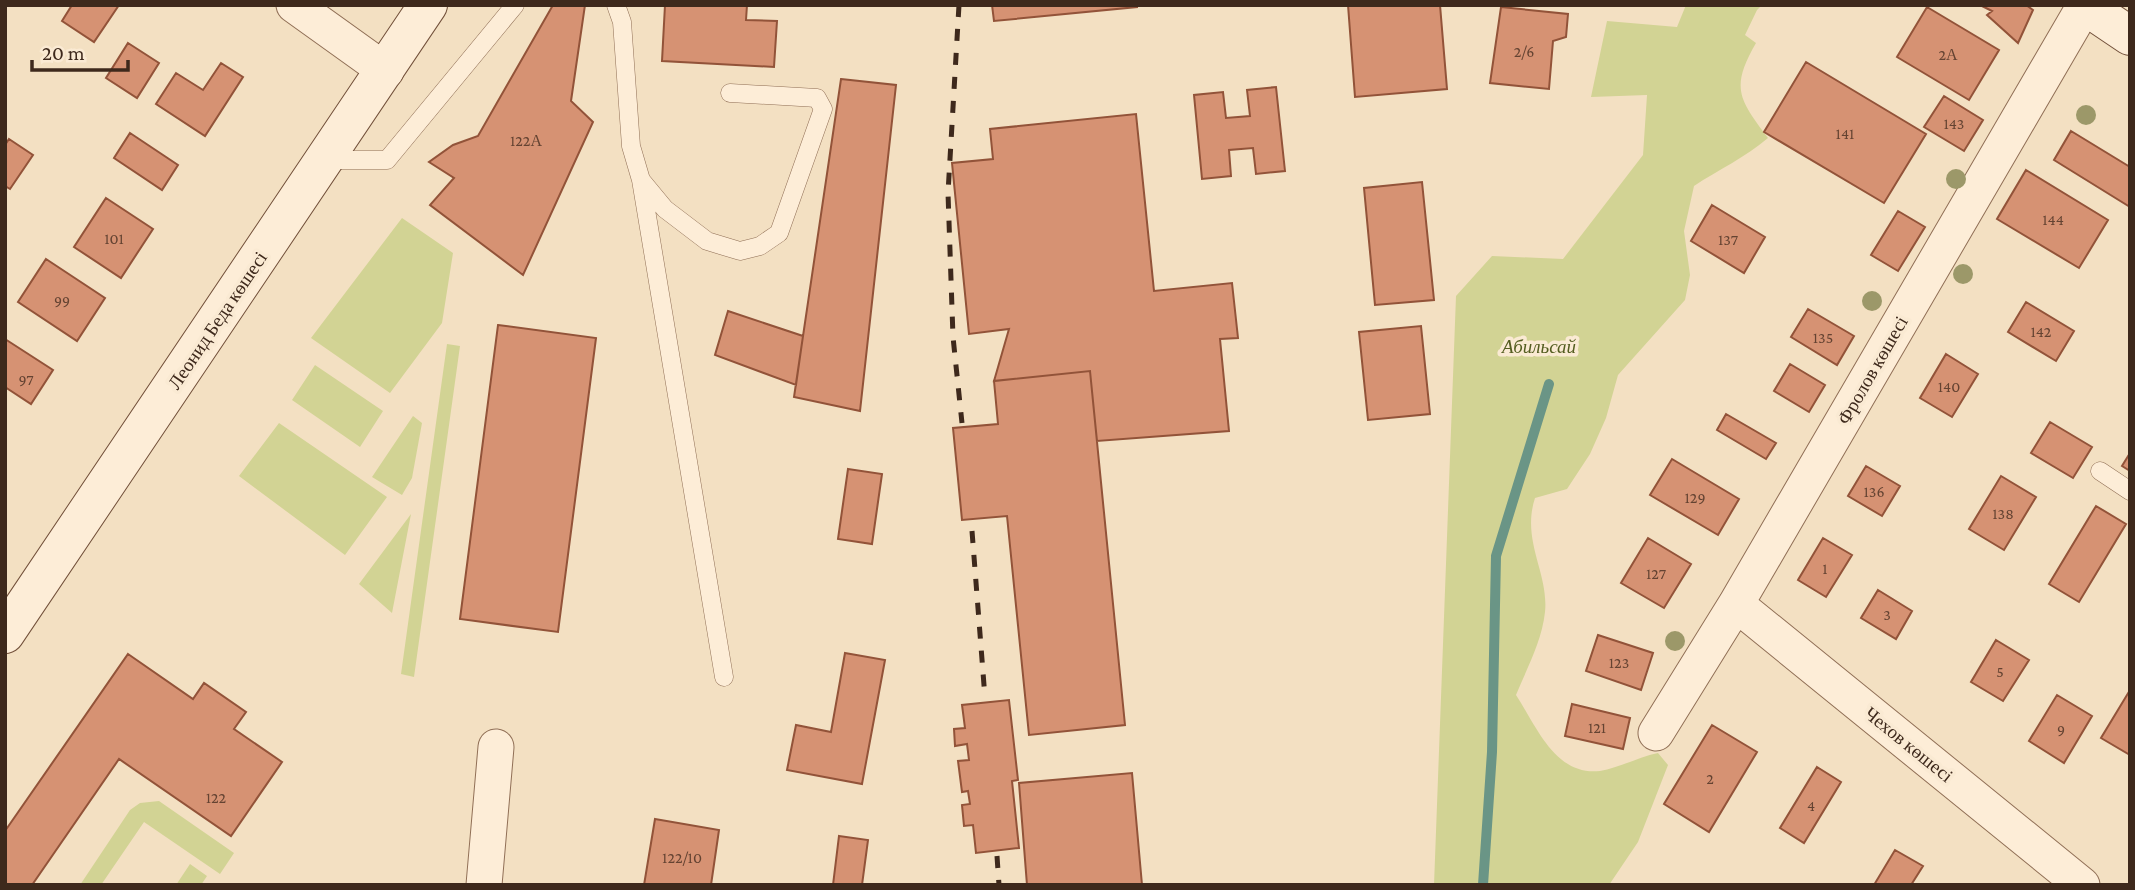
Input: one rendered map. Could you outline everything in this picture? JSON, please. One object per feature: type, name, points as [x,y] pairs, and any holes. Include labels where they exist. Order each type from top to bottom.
[{"type":"street","points":[[294,5],[386,71]]},
{"type":"street","name":"Леонид Беда көшесі","points":[[5,634],[428,5]]},
{"type":"street","points":[[2085,5],[2130,36]]},
{"type":"street","name":"Фролов көшесі","points":[[1656,733],[1736,604],[2085,5]]},
{"type":"street","name":"Чехов көшесі","points":[[1736,604],[2082,885]]},
{"type":"street","points":[[484,885],[496,747]]},
{"type":"lane","points":[[328,155],[335,160],[387,160],[515,5]]},
{"type":"lane","points":[[616,5],[622,22],[631,146],[641,180],[724,677]]},
{"type":"lane","points":[[641,180],[665,209],[707,241],[740,251],[760,246],[779,233],[822,109],[821,101],[817,98],[730,93]]},
{"type":"lane","points":[[2100,471],[2130,491]]},
{"type":"green space","name":"Абильсай","points":[[1686,5],[1762,5],[1745,35],[1756,43],[1743,71],[1741,93],[1750,113],[1768,138],[1694,186],[1684,231],[1690,275],[1685,300],[1618,375],[1606,418],[1590,454],[1567,489],[1535,498],[1531,528],[1543,584],[1545,612],[1537,644],[1516,695],[1549,747],[1571,766],[1600,771],[1658,753],[1668,765],[1638,842],[1609,885],[1434,885],[1456,296],[1492,256],[1563,259],[1643,155],[1647,95],[1591,97],[1607,21],[1677,27]]},
{"type":"green space","points":[[402,218],[453,253],[442,323],[390,393],[311,338]]},
{"type":"green space","points":[[447,344],[460,346],[414,677],[401,674]]},
{"type":"green space","points":[[315,365],[383,411],[360,447],[292,400]]},
{"type":"green space","points":[[413,416],[422,423],[412,478],[402,495],[372,477]]},
{"type":"green space","points":[[279,423],[387,497],[345,555],[239,476]]},
{"type":"green space","points":[[411,514],[392,613],[359,584]]},
{"type":"green space","points":[[159,801],[234,853],[220,874],[144,822],[101,885],[80,885],[130,810],[140,803]]},
{"type":"green space","points":[[190,864],[207,876],[201,885],[176,885]]},
{"type":"building","points":[[72,5],[119,5],[94,42],[62,21]]},
{"type":"building","points":[[553,5],[585,5],[571,101],[593,122],[523,275],[430,205],[454,178],[429,162],[453,145],[478,136]]},
{"type":"building","points":[[665,5],[747,5],[746,20],[777,21],[774,67],[662,61]]},
{"type":"building","points":[[992,5],[1137,5],[1137,7],[994,21]]},
{"type":"building","points":[[1348,5],[1440,5],[1447,89],[1355,97]]},
{"type":"building","points":[[1980,5],[2026,5],[2033,10],[2018,43],[1987,15],[1992,11]]},
{"type":"building","points":[[1501,7],[1568,14],[1566,37],[1553,41],[1549,89],[1490,83]]},
{"type":"building","points":[[1927,7],[1999,50],[1969,100],[1897,57]]},
{"type":"building","points":[[128,43],[159,63],[137,98],[106,78]]},
{"type":"building","points":[[1806,62],[1926,134],[1884,203],[1764,132]]},
{"type":"building","points":[[221,63],[243,77],[205,136],[156,104],[176,73],[203,90]]},
{"type":"building","points":[[841,79],[896,85],[860,411],[794,397]]},
{"type":"building","points":[[1276,87],[1285,171],[1256,174],[1253,148],[1229,150],[1231,176],[1202,179],[1194,95],[1223,92],[1226,118],[1250,116],[1247,90]]},
{"type":"building","points":[[1944,96],[1983,120],[1964,151],[1924,127]]},
{"type":"building","points":[[1136,114],[1154,291],[1232,283],[1238,338],[1220,339],[1229,431],[1097,441],[1090,371],[994,381],[1009,329],[969,334],[952,163],[993,159],[990,129]]},
{"type":"building","points":[[2071,131],[2130,167],[2130,207],[2054,160]]},
{"type":"building","points":[[130,133],[178,165],[162,190],[114,158]]},
{"type":"building","points":[[9,139],[33,155],[10,189],[5,186],[5,145]]},
{"type":"building","points":[[2026,170],[2108,220],[2079,268],[1997,219]]},
{"type":"building","points":[[1422,182],[1434,300],[1375,305],[1364,188]]},
{"type":"building","points":[[106,198],[153,229],[121,278],[74,247]]},
{"type":"building","points":[[1712,205],[1765,237],[1744,273],[1691,241]]},
{"type":"building","points":[[1898,211],[1925,227],[1898,271],[1871,255]]},
{"type":"building","points":[[46,259],[105,298],[77,341],[18,302]]},
{"type":"building","points":[[2026,302],[2074,331],[2056,361],[2008,332]]},
{"type":"building","points":[[1808,309],[1854,336],[1837,365],[1791,337]]},
{"type":"building","points":[[728,311],[803,336],[796,385],[715,355]]},
{"type":"building","points":[[498,325],[596,338],[558,632],[460,619]]},
{"type":"building","points":[[1421,326],[1430,414],[1368,420],[1359,332]]},
{"type":"building","points":[[5,339],[53,370],[31,404],[5,387]]},
{"type":"building","points":[[1946,354],[1978,374],[1952,417],[1920,398]]},
{"type":"building","points":[[1790,364],[1825,385],[1809,412],[1774,391]]},
{"type":"building","points":[[1090,371],[1125,725],[1029,735],[1007,516],[962,520],[953,428],[998,424],[994,381]]},
{"type":"building","points":[[1726,414],[1776,443],[1766,459],[1717,430]]},
{"type":"building","points":[[2050,422],[2092,447],[2073,478],[2031,453]]},
{"type":"building","points":[[2130,453],[2130,471],[2122,466]]},
{"type":"building","points":[[1672,459],[1739,499],[1718,535],[1650,495]]},
{"type":"building","points":[[1866,466],[1900,486],[1882,516],[1848,496]]},
{"type":"building","points":[[848,469],[882,474],[872,544],[838,539]]},
{"type":"building","points":[[2001,476],[2036,497],[2004,550],[1969,529]]},
{"type":"building","points":[[2096,506],[2126,524],[2079,602],[2049,584]]},
{"type":"building","points":[[1648,538],[1691,564],[1664,608],[1621,583]]},
{"type":"building","points":[[1823,538],[1852,555],[1826,597],[1798,580]]},
{"type":"building","points":[[1878,590],[1912,611],[1896,639],[1861,618]]},
{"type":"building","points":[[1598,635],[1653,653],[1641,690],[1586,671]]},
{"type":"building","points":[[1996,640],[2029,660],[2003,701],[1971,682]]},
{"type":"building","points":[[845,653],[885,660],[862,784],[787,770],[796,725],[831,732]]},
{"type":"building","points":[[128,654],[193,699],[204,683],[246,712],[234,729],[282,762],[231,836],[119,759],[32,885],[5,885],[5,831]]},
{"type":"building","points":[[2130,690],[2130,755],[2101,738]]},
{"type":"building","points":[[2057,695],[2092,716],[2064,763],[2029,741]]},
{"type":"building","points":[[1009,700],[1018,780],[1012,781],[1019,848],[976,853],[973,825],[964,826],[962,805],[970,804],[968,791],[962,792],[958,761],[969,760],[967,744],[955,746],[954,729],[965,728],[962,705]]},
{"type":"building","points":[[1572,704],[1630,718],[1623,749],[1565,736]]},
{"type":"building","points":[[1712,725],[1757,752],[1709,832],[1664,804]]},
{"type":"building","points":[[1817,767],[1841,782],[1804,843],[1780,828]]},
{"type":"building","points":[[1132,773],[1142,885],[1027,885],[1019,783]]},
{"type":"building","points":[[655,819],[719,830],[711,885],[644,885]]},
{"type":"building","points":[[839,836],[868,840],[862,885],[833,885]]},
{"type":"building","points":[[1895,850],[1923,866],[1911,885],[1874,885]]},
{"type":"waterway","name":"Абильсай","points":[[1483,885],[1492,752],[1496,556],[1549,384]]},
{"type":"railway","points":[[959,5],[948,193],[953,337],[962,423]]},
{"type":"railway","points":[[972,531],[985,698]]},
{"type":"railway","points":[[997,856],[999,885]]}]
